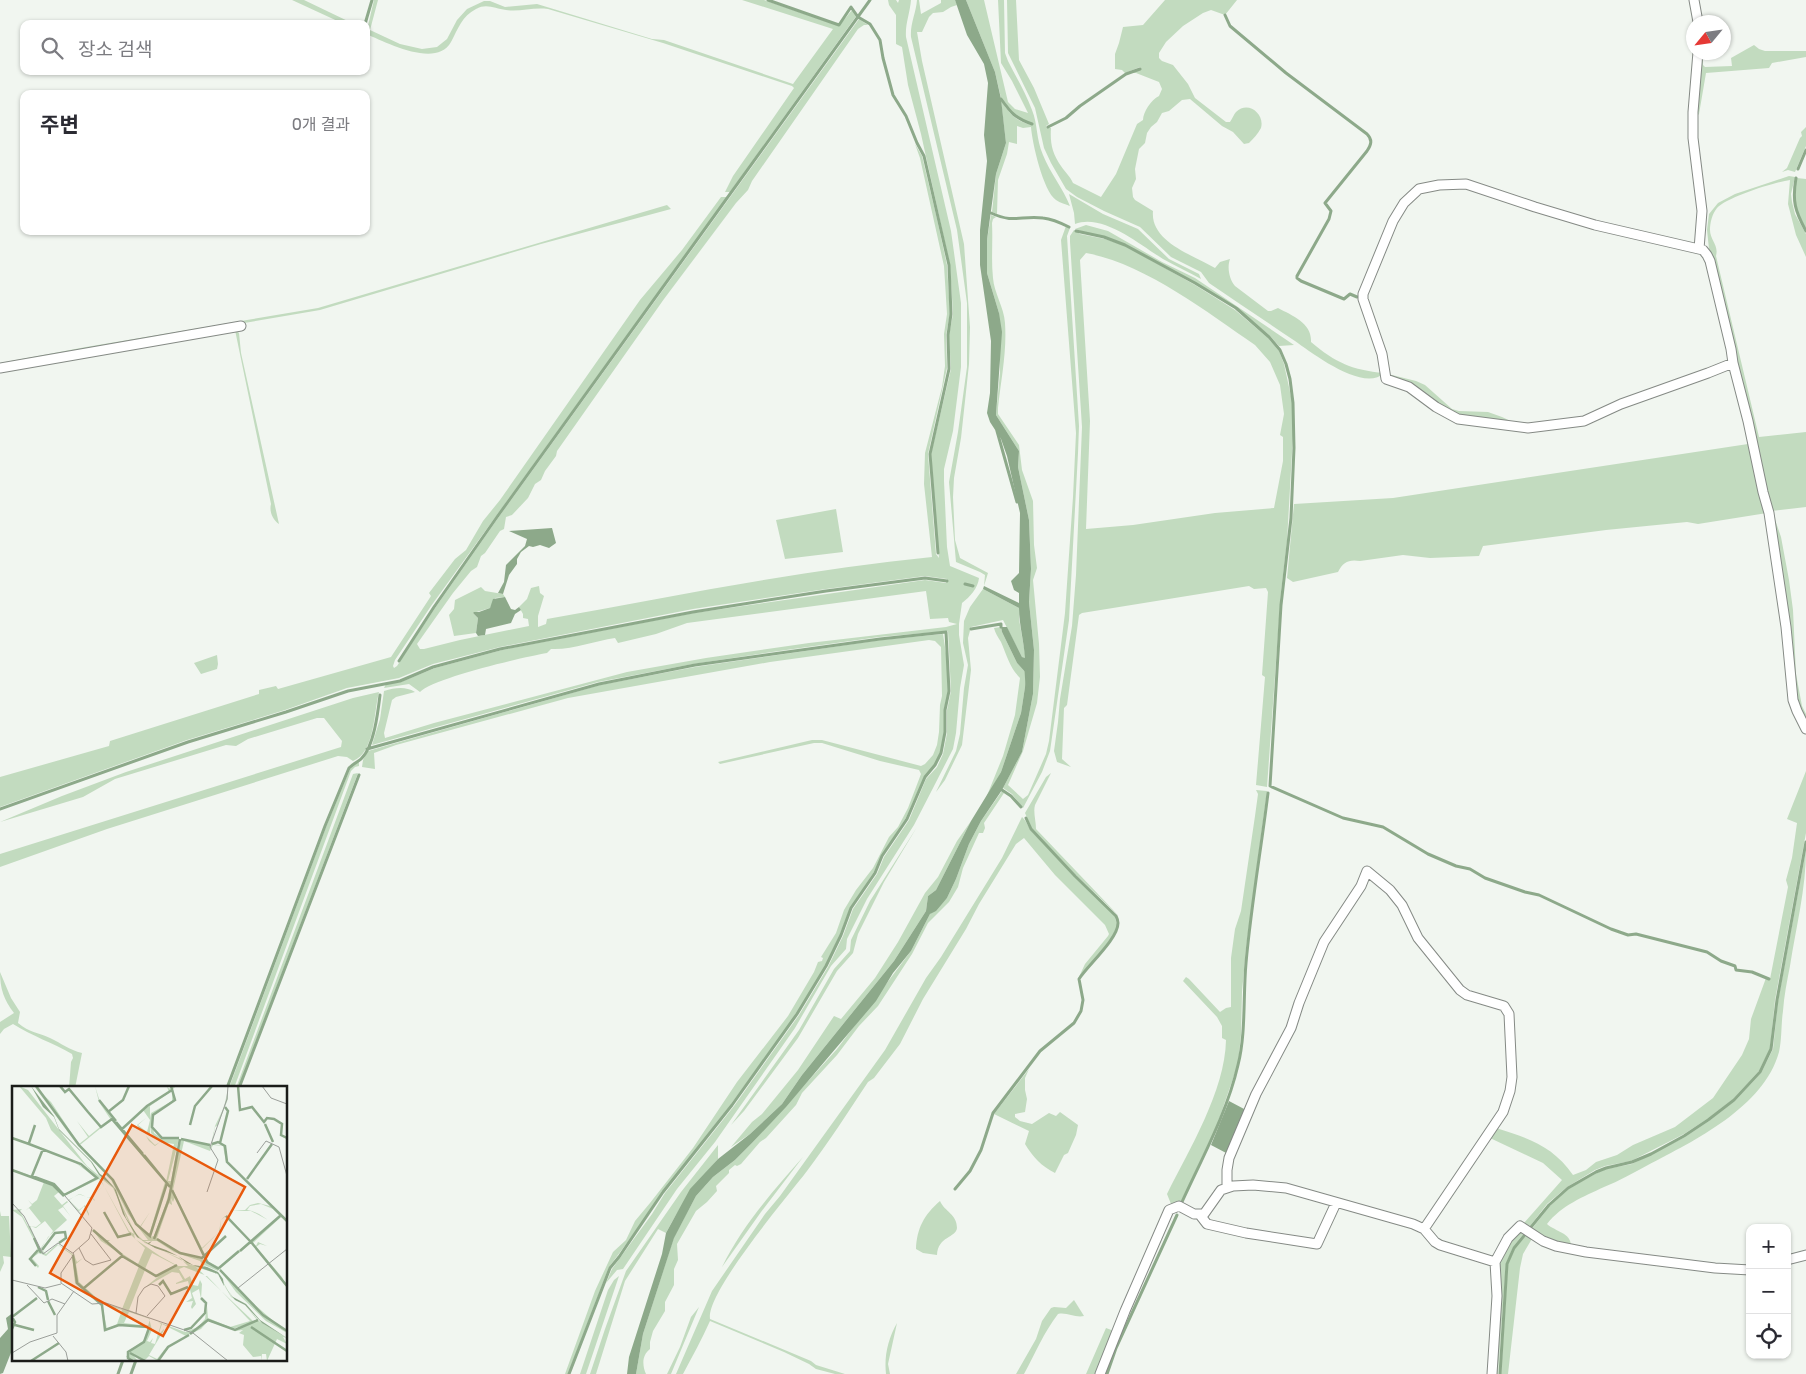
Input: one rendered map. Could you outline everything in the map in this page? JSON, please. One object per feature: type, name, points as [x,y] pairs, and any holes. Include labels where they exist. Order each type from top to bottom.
[{"type":"street","points":[[1694,0],[1697,15]]},
{"type":"street","points":[[1697,60],[1693,119],[1695,157],[1702,211],[1699,249]]},
{"type":"street","points":[[1733,363],[1575,423],[1528,428],[1458,419],[1436,407],[1409,387],[1386,379],[1382,354],[1362,299],[1398,212],[1410,196],[1427,186],[1466,184],[1595,225],[1703,250],[1708,255],[1710,261],[1769,513],[1786,627],[1793,700],[1796,711],[1806,729]]},
{"type":"street","points":[[0,368],[240,326]]},
{"type":"street","points":[[1227,1187],[1229,1158],[1256,1094],[1291,1028],[1324,942],[1361,886],[1367,871],[1390,890],[1402,905],[1418,938],[1460,990],[1467,995],[1504,1006],[1509,1014],[1512,1077],[1510,1091],[1503,1112],[1424,1229]]},
{"type":"street","points":[[1200,1215],[1208,1210],[1221,1190],[1227,1187],[1253,1185],[1286,1188],[1413,1224],[1424,1229],[1440,1245],[1495,1262]]},
{"type":"street","points":[[1100,1374],[1169,1210],[1179,1206],[1200,1215],[1207,1224],[1246,1233],[1317,1244],[1336,1203]]},
{"type":"street","points":[[1492,1374],[1497,1296],[1495,1262],[1508,1238],[1520,1226],[1556,1246],[1586,1252],[1716,1268],[1746,1270]]},
{"type":"street","points":[[1791,1259],[1806,1255]]},
{"type":"shaded area","points":[[292,0],[304,0],[346,20],[335,20]]},
{"type":"shaded area","points":[[374,0],[378,0],[370,30],[369,20]]},
{"type":"shaded area","points":[[742,0],[764,0],[839,26],[852,10],[857,15],[730,192],[725,192],[733,176],[794,88],[792,86],[663,43],[548,9],[511,10],[487,6],[480,7],[464,19],[451,42],[444,50],[434,53],[423,53],[398,47],[370,36],[370,30],[400,44],[422,49],[437,47],[447,39],[457,20],[467,9],[484,1],[490,1],[505,7],[537,4],[652,39],[664,40],[793,84],[833,29]]},
{"type":"shaded area","points":[[888,0],[896,0],[898,3],[899,0],[911,0],[906,37],[951,231],[961,303],[961,367],[953,431],[944,469],[947,547],[950,566],[979,578],[973,592],[962,603],[959,635],[964,665],[953,749],[914,825],[867,899],[847,939],[846,949],[831,966],[795,1028],[715,1142],[677,1189],[623,1269],[617,1270],[606,1283],[612,1269],[665,1193],[734,1106],[799,1015],[828,967],[843,936],[853,909],[877,874],[884,857],[909,820],[926,779],[937,767],[943,754],[947,733],[947,710],[951,691],[948,631],[879,637],[772,652],[693,664],[598,682],[372,745],[380,719],[384,691],[400,688],[415,692],[396,697],[392,700],[384,733],[385,738],[434,723],[627,672],[809,643],[946,627],[957,624],[949,622],[948,618],[930,619],[926,591],[687,623],[656,634],[618,643],[615,638],[575,647],[551,649],[547,653],[500,663],[460,675],[428,686],[420,692],[409,684],[384,688],[386,684],[401,682],[435,668],[502,650],[694,613],[925,580],[946,583],[947,579],[925,576],[693,609],[500,647],[433,664],[399,678],[347,688],[285,710],[187,740],[0,807],[0,777],[109,746],[110,741],[259,694],[259,690],[276,686],[278,689],[391,657],[431,596],[429,593],[455,559],[466,550],[483,521],[500,500],[640,300],[682,250],[721,197],[727,197],[431,606],[395,660],[393,666],[394,668],[397,666],[498,518],[859,19],[868,25],[858,29],[752,181],[748,190],[736,203],[664,299],[557,451],[556,456],[541,480],[535,484],[528,498],[512,515],[506,517],[504,529],[500,531],[481,556],[477,567],[471,571],[453,593],[417,644],[420,649],[424,649],[529,626],[528,619],[523,618],[519,607],[527,599],[531,588],[539,586],[540,593],[544,596],[538,616],[538,627],[546,624],[547,619],[691,593],[787,576],[932,557],[924,484],[925,453],[942,387],[945,366],[944,334],[947,314],[944,266],[920,158],[915,144],[922,156],[947,265],[950,314],[946,335],[947,368],[928,454],[936,554],[939,558],[931,454],[951,369],[949,335],[953,314],[950,265],[921,134],[908,85],[902,47],[896,44],[896,15]]},
{"type":"shaded area","points":[[917,0],[919,0],[921,14],[941,3],[941,0],[955,0],[957,5],[943,12],[933,13],[922,32],[917,32],[964,244],[970,327],[969,364],[961,438],[954,478],[955,540],[960,558],[988,573],[984,586],[985,575],[956,562],[949,482],[967,367],[967,303],[957,230],[911,37]]},
{"type":"shaded area","points":[[955,0],[966,0],[995,72],[1001,99],[1006,143],[996,174],[987,240],[987,273],[999,313],[1002,332],[996,415],[1019,451],[1018,467],[1029,520],[1031,569],[1029,602],[1034,650],[1033,694],[1022,752],[1002,790],[981,821],[969,844],[947,898],[936,911],[930,914],[911,951],[893,973],[876,1001],[786,1107],[735,1160],[713,1177],[696,1196],[674,1238],[643,1334],[636,1374],[627,1374],[629,1357],[662,1254],[666,1233],[690,1189],[718,1159],[750,1134],[782,1104],[802,1075],[894,961],[926,911],[928,896],[936,890],[971,821],[1001,772],[1021,713],[1027,674],[1017,663],[1001,627],[1007,627],[1022,657],[1025,658],[1019,608],[983,589],[984,586],[1019,603],[1019,593],[1014,590],[1011,581],[1019,573],[1020,513],[1007,456],[1001,439],[990,422],[987,413],[990,393],[991,341],[980,265],[980,230],[987,161],[984,135],[988,83],[984,64],[967,35]]},
{"type":"shaded area","points":[[966,0],[984,0],[1008,102],[1015,109],[1028,113],[1001,63],[998,0],[1004,0],[1005,53],[1032,110],[1043,155],[1070,206],[1056,200],[1047,187],[1036,154],[1031,127],[1023,128],[1017,126],[1017,144],[1009,142],[998,180],[997,214],[992,212],[996,174],[1006,143],[1001,101],[1012,114],[1001,98],[995,72]],"holes":[[[1012,114],[1032,124],[1021,121]]]},
{"type":"shaded area","points":[[1007,0],[1016,0],[1019,60],[1034,88],[1049,124],[1046,126],[1051,128],[1051,143],[1056,157],[1073,183],[1101,197],[1116,174],[1137,124],[1143,120],[1148,106],[1159,96],[1162,89],[1159,82],[1132,73],[1141,69],[1140,67],[1125,73],[1122,70],[1115,69],[1115,54],[1123,27],[1143,25],[1165,0],[1237,0],[1225,15],[1211,10],[1183,26],[1166,42],[1159,53],[1159,58],[1173,65],[1188,84],[1195,98],[1226,122],[1230,122],[1235,113],[1246,107],[1258,114],[1262,123],[1261,128],[1249,143],[1244,144],[1233,132],[1222,126],[1190,99],[1182,100],[1169,111],[1162,113],[1147,133],[1145,143],[1139,149],[1135,169],[1136,179],[1132,188],[1133,197],[1153,211],[1154,222],[1158,231],[1175,246],[1215,268],[1220,262],[1230,259],[1229,273],[1235,286],[1268,311],[1278,308],[1300,321],[1308,330],[1311,342],[1328,355],[1353,367],[1384,373],[1375,378],[1364,378],[1352,375],[1325,362],[1209,283],[1201,272],[1171,257],[1140,227],[1104,211],[1066,189],[1044,148],[1035,108],[1008,53]]},
{"type":"shaded area","points":[[1754,45],[1765,51],[1806,51],[1806,57],[1772,63],[1769,68],[1706,73],[1699,114],[1695,118],[1699,60],[1703,60],[1705,67],[1732,66],[1731,58]]},
{"type":"shaded area","points":[[1806,127],[1806,146],[1795,172],[1788,170],[1782,172],[1787,168],[1802,136],[1801,132]]},
{"type":"shaded area","points":[[1789,176],[1795,177],[1791,194],[1792,202],[1795,214],[1806,234],[1806,257],[1796,235],[1788,204],[1790,180],[1752,191],[1722,204],[1714,213],[1710,230],[1717,252],[1716,256],[1759,437],[1806,432],[1806,507],[1772,511],[1781,537],[1789,580],[1793,610],[1796,674],[1802,706],[1806,714],[1806,722],[1795,699],[1765,487],[1727,313],[1709,249],[1707,230],[1709,214],[1718,203],[1735,194]]},
{"type":"shaded area","points":[[1797,178],[1806,179],[1806,228],[1796,204]]},
{"type":"shaded area","points":[[1069,194],[1103,214],[1138,229],[1169,259],[1199,274],[1201,279],[1163,259],[1121,232],[1097,223],[1075,224]]},
{"type":"shaded area","points":[[667,205],[671,209],[541,244],[320,310],[0,365],[0,363],[86,347],[318,308]]},
{"type":"shaded area","points":[[991,215],[996,217],[992,223],[993,278],[1004,317],[1005,334],[998,414],[1019,445],[1022,470],[1033,501],[1034,545],[1037,568],[1033,580],[1039,644],[1040,677],[1037,703],[1023,751],[1008,785],[1023,799],[1028,795],[1046,754],[1049,741],[1065,613],[1076,433],[1061,240],[1066,226],[1070,228],[1067,236],[1079,426],[1069,620],[1050,751],[1042,772],[1023,808],[1012,794],[1003,788],[1022,752],[1033,694],[1034,650],[1029,602],[1031,569],[1029,520],[1018,467],[1019,451],[996,415],[1000,372],[999,313],[987,273],[987,240]]},
{"type":"shaded area","points":[[1086,225],[1108,231],[1162,262],[1195,278],[1294,345],[1279,346],[1236,307],[1125,244],[1104,236],[1092,235],[1075,229]]},
{"type":"shaded area","points":[[1074,230],[1080,234],[1126,246],[1195,285],[1235,310],[1268,338],[1279,351],[1284,364],[1292,401],[1293,435],[1287,541],[1281,592],[1267,787],[1256,785],[1265,677],[1262,675],[1268,592],[1266,588],[1254,589],[1249,586],[1079,615],[1067,705],[1064,708],[1062,759],[1071,767],[1057,762],[1054,751],[1072,626],[1076,575],[1082,427],[1070,236]],"holes":[[[1086,253],[1108,258],[1174,290],[1255,345],[1270,362],[1280,385],[1284,414],[1280,435],[1283,437],[1283,461],[1274,508],[1215,513],[1133,525],[1086,529],[1090,421],[1080,260]]]},
{"type":"shaded area","points":[[235,330],[239,333],[241,353],[279,524],[271,513],[271,504]]},
{"type":"shaded area","points":[[1388,374],[1425,385],[1452,409],[1488,412],[1519,425],[1457,416],[1388,378]]},
{"type":"shaded area","points":[[1749,438],[1767,513],[1698,524],[1687,522],[1606,530],[1483,546],[1479,556],[1430,558],[1403,555],[1360,561],[1353,560],[1344,564],[1338,572],[1293,582],[1287,578],[1294,504],[1393,498],[1748,444]]},
{"type":"shaded area","points":[[836,509],[843,552],[785,559],[776,520]]},
{"type":"shaded area","points":[[552,528],[556,543],[549,548],[540,545],[529,546],[521,552],[517,559],[517,564],[509,575],[503,594],[498,593],[504,582],[506,565],[525,546],[527,539],[509,531]]},
{"type":"shaded area","points":[[481,587],[485,591],[503,594],[505,597],[495,598],[490,608],[473,613],[478,618],[476,633],[454,636],[449,615],[454,609],[455,600]]},
{"type":"shaded area","points":[[983,589],[1019,608],[1026,659],[1022,657],[1003,620],[971,627],[968,638],[971,670],[962,745],[945,780],[936,792],[956,751],[960,734],[968,665],[963,643],[964,621],[970,607]]},
{"type":"shaded area","points":[[505,597],[511,609],[515,610],[519,607],[521,610],[515,614],[511,623],[486,629],[485,635],[478,636],[476,633],[478,618],[473,613],[490,608],[493,599]]},
{"type":"shaded area","points":[[1001,627],[1017,663],[1027,674],[1021,713],[1001,772],[986,798],[1003,756],[1015,715],[1020,678],[1011,666],[995,632],[994,628]]},
{"type":"shaded area","points":[[943,634],[947,660],[948,691],[944,710],[944,732],[940,753],[934,765],[924,777],[906,818],[850,908],[825,966],[797,1013],[731,1104],[662,1191],[650,1212],[609,1267],[568,1374],[565,1374],[595,1291],[613,1252],[626,1240],[635,1221],[693,1148],[737,1082],[788,1016],[818,962],[822,961],[823,958],[821,957],[836,933],[844,910],[873,868],[889,837],[898,827],[908,808],[921,774],[919,770],[880,761],[822,743],[814,743],[720,764],[718,762],[812,740],[822,740],[921,766],[925,764],[933,755],[939,732],[942,696],[941,647],[935,641],[929,640],[770,662],[568,698],[396,745],[374,753],[375,769],[362,767],[363,760],[368,751],[600,685],[695,667],[881,640]]},
{"type":"shaded area","points":[[217,655],[217,669],[201,674],[194,663]]},
{"type":"shaded area","points":[[379,692],[370,740],[366,749],[353,761],[347,757],[338,756],[107,829],[0,867],[0,854],[341,747],[342,741],[324,718],[317,718],[248,739],[236,746],[226,745],[115,779],[83,797],[0,822],[126,772],[353,698]]},
{"type":"shaded area","points":[[359,762],[359,766],[351,771],[235,1086],[230,1086],[326,827],[350,769],[355,763]]},
{"type":"shaded area","points":[[1806,771],[1806,833],[1775,1000],[1770,1049],[1759,1071],[1733,1099],[1684,1134],[1631,1161],[1595,1170],[1567,1187],[1547,1204],[1530,1226],[1524,1223],[1562,1180],[1543,1163],[1490,1138],[1496,1128],[1539,1144],[1557,1157],[1573,1175],[1586,1170],[1596,1162],[1617,1155],[1633,1145],[1675,1127],[1713,1098],[1742,1055],[1749,1039],[1751,1019],[1766,978],[1770,979],[1788,887],[1786,880],[1792,858],[1797,823],[1787,819]]},
{"type":"shaded area","points":[[358,773],[239,1086],[237,1086],[353,774]]},
{"type":"shaded area","points":[[1051,773],[1035,805],[1036,829],[1118,915],[1032,829],[1025,813],[1046,777]]},
{"type":"shaded area","points":[[1256,790],[1267,791],[1246,948],[1238,1064],[1217,1125],[1181,1202],[1171,1204],[1167,1194],[1213,1100],[1224,1059],[1226,1040],[1222,1038],[1222,1026],[1217,1017],[1183,981],[1186,977],[1189,979],[1220,1012],[1231,1007],[1231,958],[1235,929],[1241,911],[1258,794]]},
{"type":"shaded area","points":[[1002,791],[1004,793],[984,823],[983,833],[979,833],[963,868],[958,887],[949,902],[928,923],[912,954],[878,1006],[802,1093],[796,1105],[741,1164],[735,1165],[729,1170],[729,1173],[716,1186],[717,1191],[696,1211],[677,1244],[678,1260],[674,1269],[674,1285],[665,1302],[665,1311],[653,1331],[650,1349],[644,1357],[643,1364],[646,1374],[636,1374],[643,1334],[674,1237],[696,1196],[713,1177],[735,1160],[752,1143],[837,1049],[911,951],[930,914],[947,898],[969,844],[981,821]]},
{"type":"shaded area","points":[[1022,817],[1033,833],[1115,916],[1117,924],[1112,937],[1078,979],[1085,964],[1109,934],[1105,925],[1055,875],[1024,838],[1016,844],[923,999],[900,1044],[874,1078],[868,1082],[815,1160],[750,1244],[721,1288],[712,1306],[710,1319],[811,1361],[816,1365],[845,1374],[835,1374],[816,1369],[784,1352],[710,1321],[683,1374],[676,1374],[712,1291],[765,1214],[885,1050],[926,978],[1002,858]]},
{"type":"shaded area","points":[[971,821],[936,890],[928,896],[926,911],[894,961],[802,1075],[782,1104],[750,1134],[731,1147],[752,1122],[762,1114],[798,1070],[834,1016],[841,1019],[875,978],[898,942],[925,893],[938,877],[957,841]]},
{"type":"shaded area","points":[[917,827],[884,882],[858,934],[853,953],[837,971],[798,1038],[744,1111],[731,1125],[799,1030],[834,969],[850,951],[851,940],[870,901]]},
{"type":"shaded area","points":[[1806,850],[1803,894],[1785,994],[1781,1042],[1771,1072],[1759,1089],[1743,1106],[1706,1133],[1626,1177],[1581,1198],[1553,1217],[1547,1224],[1566,1236],[1571,1242],[1571,1247],[1560,1246],[1530,1231],[1550,1206],[1568,1189],[1606,1169],[1632,1164],[1685,1137],[1735,1101],[1761,1073],[1773,1049],[1778,1001]]},
{"type":"shaded area","points":[[0,972],[11,998],[20,1012],[18,1023],[30,1031],[82,1053],[75,1086],[69,1086],[72,1054],[13,1024],[4,1029],[0,1034],[0,1022],[14,1013],[3,994]]},
{"type":"shaded area","points":[[1029,1069],[1025,1078],[1027,1099],[1025,1112],[1015,1114],[1015,1117],[1020,1121],[1032,1124],[1049,1113],[1056,1116],[1060,1112],[1078,1125],[1068,1153],[1064,1155],[1055,1173],[1038,1161],[1025,1144],[1029,1131],[994,1114]]},
{"type":"shaded area","points":[[1229,1101],[1246,1110],[1228,1154],[1211,1145]]},
{"type":"shaded area","points":[[718,1145],[718,1159],[689,1194],[666,1233],[658,1229],[625,1281],[596,1374],[590,1374],[626,1271],[681,1192]]},
{"type":"shaded area","points":[[803,1157],[722,1267],[749,1223],[769,1196]]},
{"type":"shaded area","points":[[940,1201],[955,1219],[957,1228],[954,1234],[940,1244],[937,1255],[923,1253],[916,1249],[920,1228],[930,1211]]},
{"type":"shaded area","points":[[0,1211],[1,1216],[9,1216],[11,1257],[3,1256],[4,1263],[0,1272]]},
{"type":"shaded area","points":[[1518,1230],[1525,1232],[1513,1247],[1506,1264],[1498,1374],[1494,1374],[1497,1261]]},
{"type":"shaded area","points":[[1527,1234],[1533,1237],[1523,1254],[1520,1268],[1508,1374],[1501,1374],[1508,1264],[1515,1248]]},
{"type":"shaded area","points":[[619,1276],[586,1374],[580,1374],[608,1290]]},
{"type":"shaded area","points":[[1074,1300],[1084,1316],[1058,1314],[1024,1374],[1016,1374],[1036,1339],[1042,1321],[1051,1308],[1066,1308]]},
{"type":"shaded area","points":[[699,1307],[671,1374],[667,1374],[680,1347],[691,1317]]},
{"type":"shaded area","points":[[12,1314],[12,1350],[3,1373],[0,1374],[0,1338],[8,1329],[6,1318]]},
{"type":"shaded area","points":[[897,1323],[888,1364],[890,1374],[886,1374],[887,1348]]},
{"type":"shaded area","points":[[1106,1328],[1114,1331],[1097,1374],[1086,1374]]},
{"type":"waterway","points":[[366,20],[372,0]]},
{"type":"waterway","points":[[768,0],[839,25],[851,7],[858,17],[870,24],[880,40],[893,95],[906,116],[924,156],[949,265],[951,314],[948,335],[949,369],[930,454],[938,553]]},
{"type":"waterway","points":[[399,661],[497,517],[870,0]]},
{"type":"waterway","points":[[1225,15],[1230,26],[1286,73],[1367,134],[1371,140],[1367,151],[1325,203],[1331,211],[1329,219],[1297,276],[1301,281],[1344,299],[1350,294],[1357,297]]},
{"type":"waterway","points":[[1048,127],[1066,118],[1126,74],[1140,69]]},
{"type":"waterway","points":[[1001,99],[1014,115],[1032,124]]},
{"type":"waterway","points":[[1798,169],[1806,150]]},
{"type":"waterway","points":[[1796,178],[1795,206],[1806,231]]},
{"type":"waterway","points":[[991,213],[1012,219],[1035,217],[1056,221],[1069,227]]},
{"type":"waterway","points":[[1076,231],[1104,237],[1125,245],[1195,283],[1236,308],[1269,337],[1280,350],[1286,364],[1293,403],[1294,448],[1291,518],[1281,605],[1270,786],[1343,818],[1383,827],[1428,854],[1456,866],[1470,869],[1485,878],[1539,895],[1611,929],[1628,935],[1636,934],[1707,952],[1721,961],[1735,966],[1736,970],[1752,972],[1769,979]]},
{"type":"waterway","points":[[997,431],[1017,502]]},
{"type":"waterway","points":[[0,809],[188,742],[348,691],[400,681],[433,667],[500,649],[693,612],[826,591],[925,578],[947,581]]},
{"type":"waterway","points":[[965,584],[973,586]]},
{"type":"waterway","points":[[971,629],[1001,624],[1001,627]]},
{"type":"waterway","points":[[367,749],[599,684],[695,665],[880,639],[946,632],[949,691],[945,710],[945,732],[941,753],[935,765],[925,777],[907,819],[882,856],[875,873],[851,908],[841,935],[826,966],[797,1014],[732,1105],[663,1192],[610,1268],[569,1374]]},
{"type":"waterway","points":[[1026,670],[1027,686]]},
{"type":"waterway","points":[[228,1086],[325,826],[349,768],[361,759],[369,746],[375,729],[380,695]]},
{"type":"waterway","points":[[240,1086],[359,775]]},
{"type":"waterway","points":[[1002,790],[1011,796],[1021,807]]},
{"type":"waterway","points":[[1182,1202],[1221,1118],[1241,1053],[1248,942],[1268,793]]},
{"type":"waterway","points":[[955,1189],[970,1171],[981,1150],[993,1113],[1040,1051],[1074,1023],[1081,1011],[1083,1000],[1079,979],[1108,944],[1117,929],[1116,916],[1031,829],[1026,818]]},
{"type":"waterway","points":[[1500,1374],[1507,1264],[1514,1248],[1549,1205],[1568,1188],[1596,1172],[1632,1162],[1684,1136],[1734,1100],[1760,1072],[1771,1049],[1777,1000],[1806,842]]},
{"type":"waterway","points":[[1107,1374],[1116,1348],[1177,1215]]},
{"type":"waterway","points":[[118,1374],[122,1362]]},
{"type":"waterway","points":[[131,1374],[135,1362]]}]
